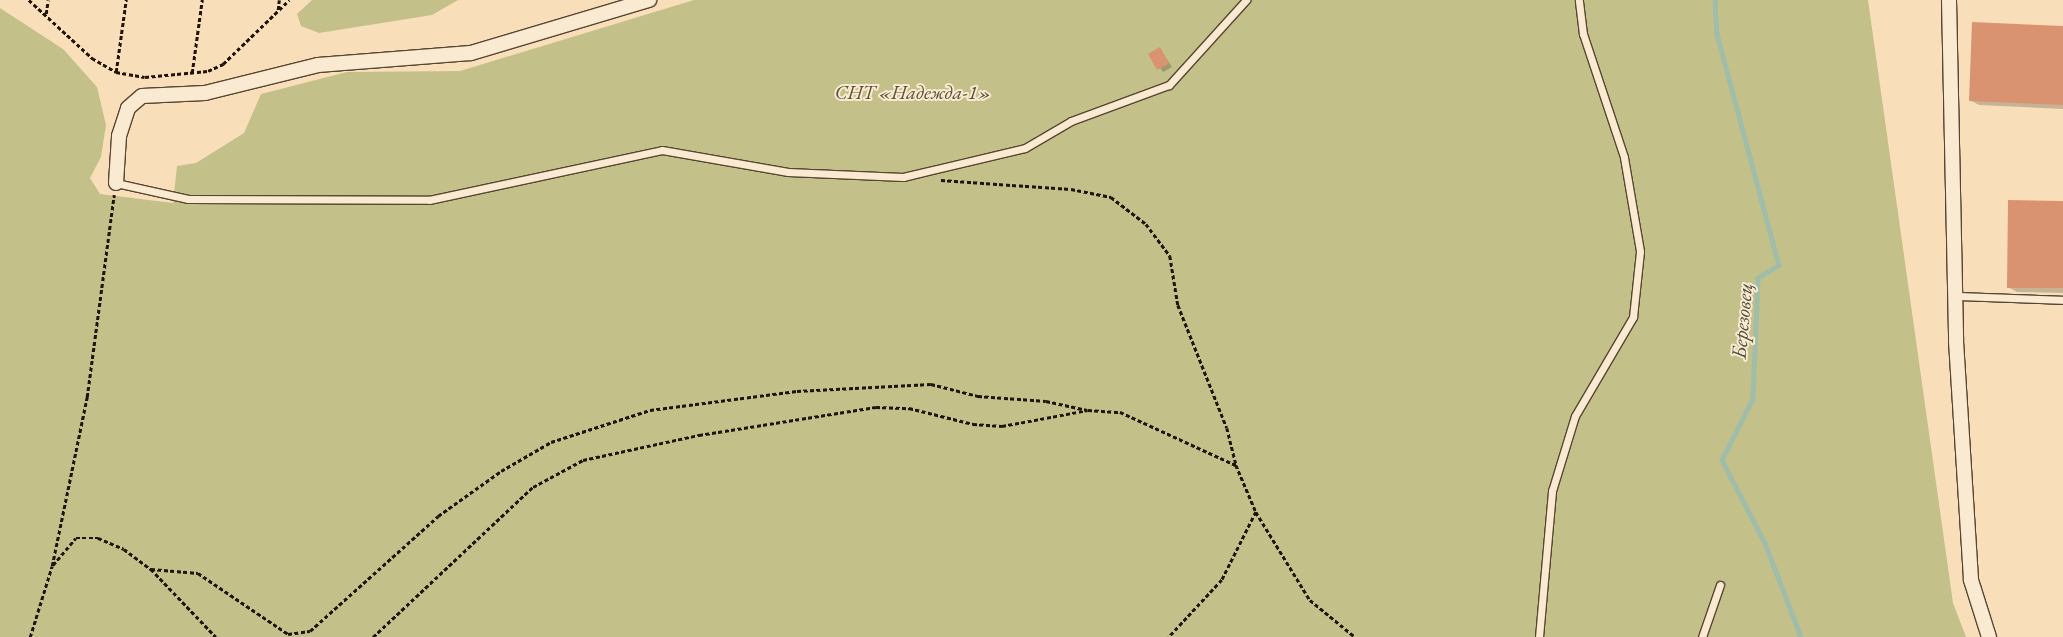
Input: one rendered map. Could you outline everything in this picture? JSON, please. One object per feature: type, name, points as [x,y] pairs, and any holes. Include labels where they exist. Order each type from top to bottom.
[{"type":"street","points":[[116,183],[119,136],[128,108],[142,96],[205,93],[318,65],[472,53],[649,0]]},
{"type":"street","points":[[1949,0],[1956,296],[1971,580],[1989,637]]},
{"type":"lane","points":[[116,183],[188,199],[429,200],[662,150],[788,172],[903,177],[1025,148],[1071,121],[1169,85],[1246,0]]},
{"type":"lane","points":[[1539,637],[1552,491],[1575,416],[1633,317],[1640,251],[1624,157],[1583,34],[1579,0]]},
{"type":"lane","points":[[1956,296],[2063,300]]},
{"type":"lane","points":[[1702,637],[1720,585]]},
{"type":"path","points":[[29,0],[92,58],[116,72],[145,77],[192,73],[223,64],[289,0]]},
{"type":"path","points":[[46,14],[48,0]]},
{"type":"path","points":[[116,72],[126,0]]},
{"type":"path","points":[[192,73],[202,0]]},
{"type":"path","points":[[278,11],[279,0]]},
{"type":"path","points":[[932,180],[1071,189],[1111,197],[1146,224],[1170,256],[1178,305],[1227,428],[1236,465],[1256,512],[1310,600],[1355,637]]},
{"type":"path","points":[[30,637],[52,566],[87,397],[116,183]]},
{"type":"path","points":[[151,568],[198,574],[288,634],[310,631],[438,516],[501,471],[551,442],[650,410],[797,391],[931,384],[978,396],[1046,401],[1088,410],[1120,412],[1236,465]]},
{"type":"path","points":[[373,637],[534,487],[583,460],[699,435],[876,407],[909,408],[973,424],[1002,426],[1088,410]]},
{"type":"path","points":[[1169,637],[1222,580],[1256,512]]},
{"type":"path","points":[[52,566],[76,538],[98,538],[124,549],[151,568],[216,637]]},
{"type":"green space","points":[[312,0],[458,0],[432,15],[319,33],[301,26],[297,14]]},
{"type":"green space","name":"СНТ «Надежда-1»","points":[[694,0],[1868,0],[1953,603],[1966,637],[0,637],[0,8],[63,49],[97,87],[106,125],[101,157],[90,178],[100,194],[173,203],[177,166],[196,163],[244,133],[261,94],[347,72],[460,71]]},
{"type":"building","points":[[1972,22],[2063,26],[2063,105],[1969,101]]},
{"type":"building","points":[[1160,47],[1169,64],[1157,70],[1148,54]]},
{"type":"building","points":[[2008,200],[2063,201],[2063,288],[2007,288]]},
{"type":"waterway","name":"Березовец","points":[[1715,0],[1717,34],[1779,265],[1758,278],[1753,399],[1722,460],[1765,543],[1801,637]]}]
